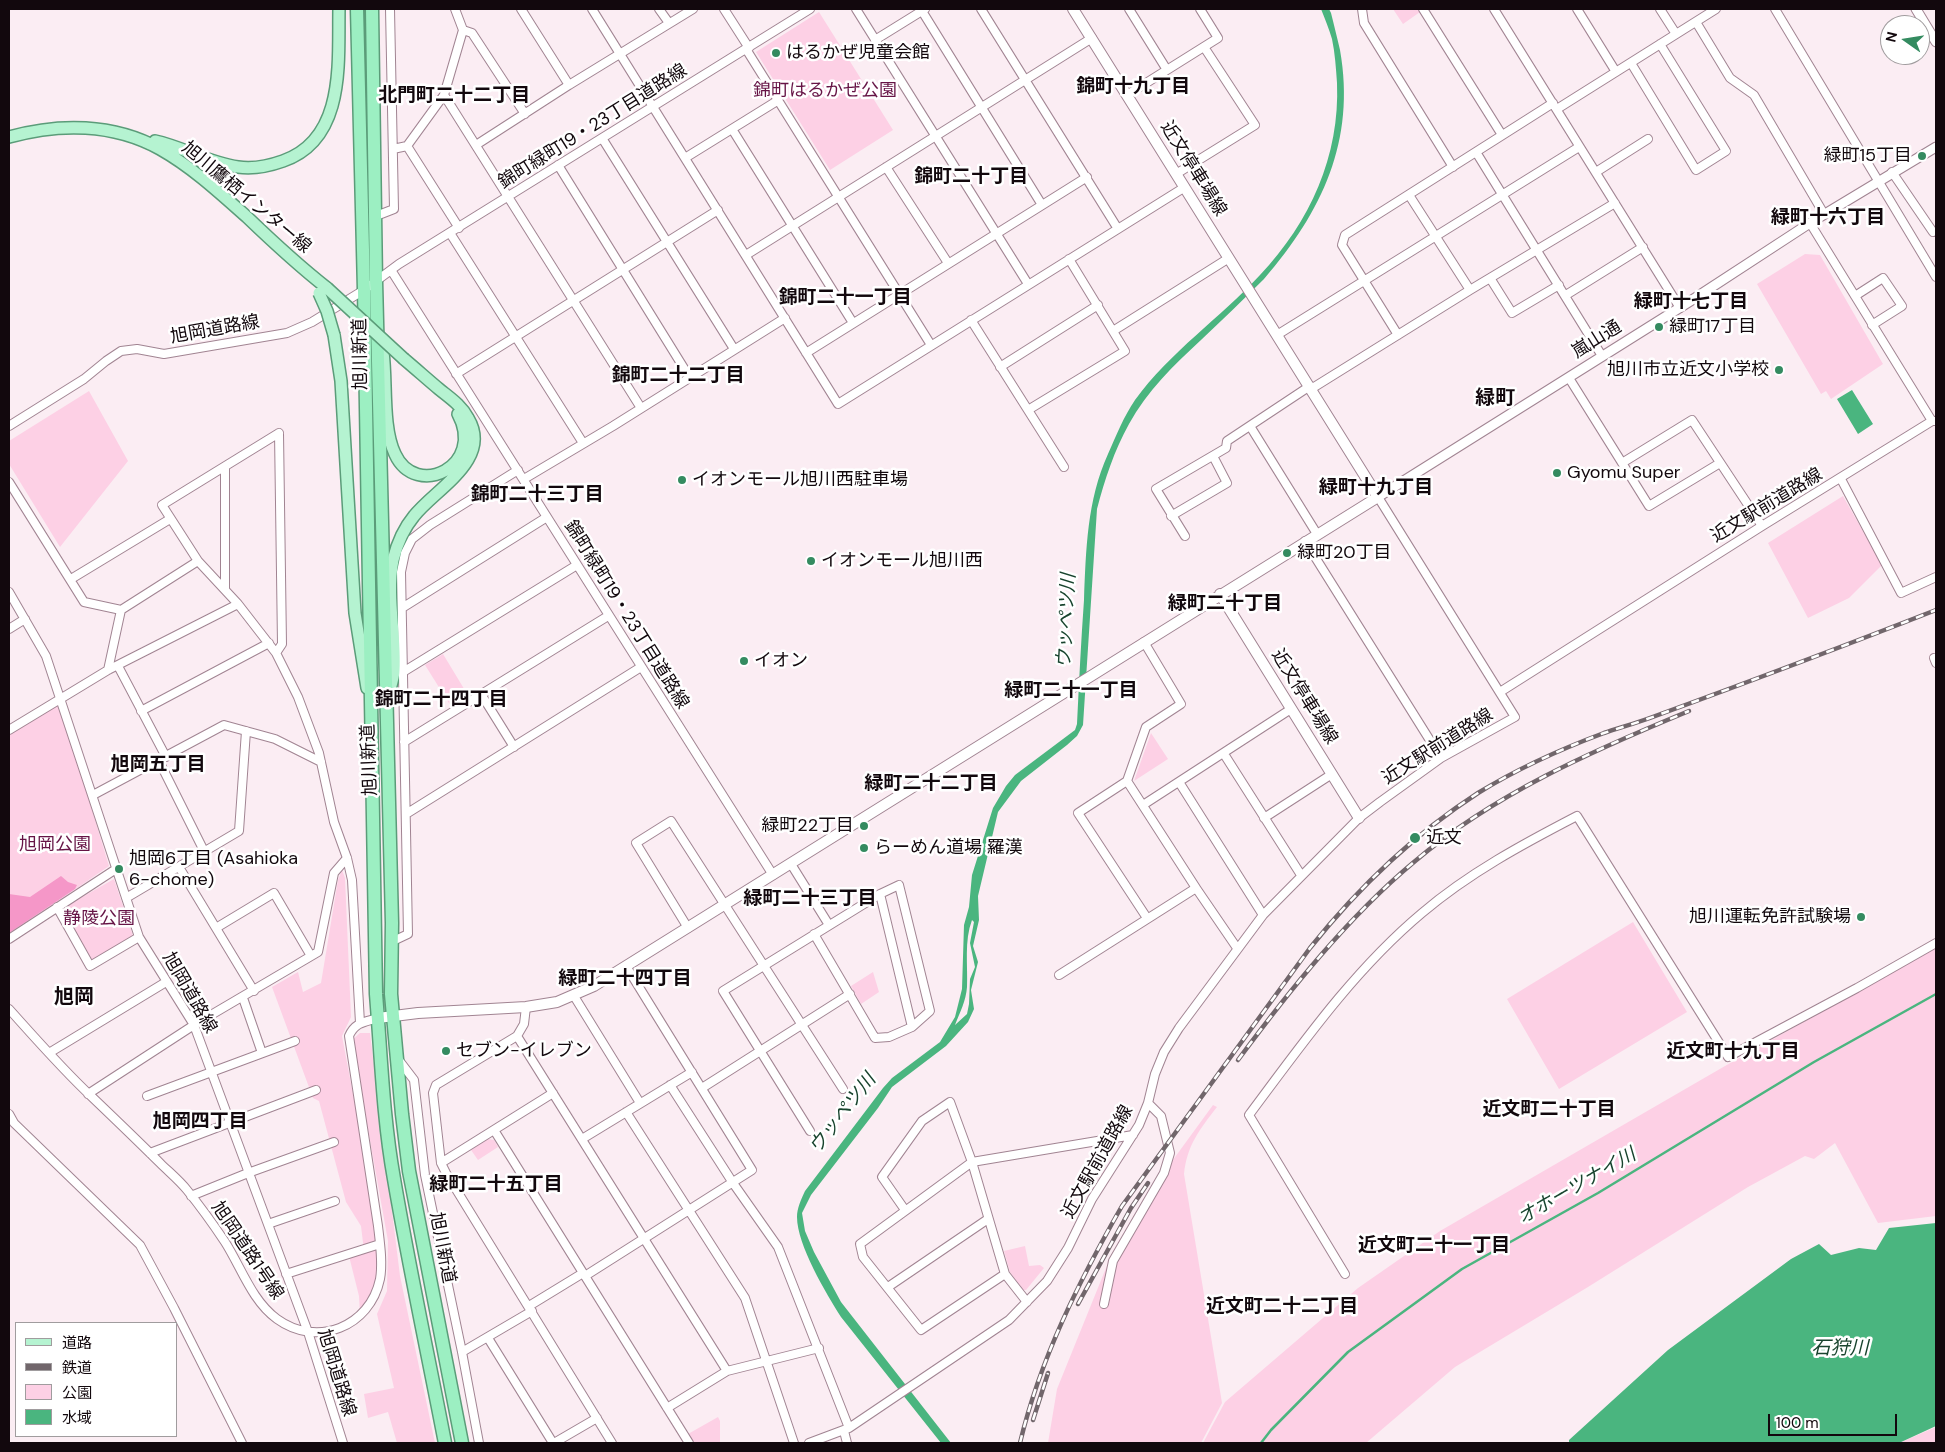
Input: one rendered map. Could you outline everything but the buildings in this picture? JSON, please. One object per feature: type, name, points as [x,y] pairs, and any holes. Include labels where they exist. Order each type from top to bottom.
[{"type":"highway","name":"旭川新道","points":[[357,9],[378,1018],[384,1109],[394,1178],[445,1443]]},
{"type":"highway","name":"旭川新道","points":[[372,9],[376,281],[393,1016],[409,1171],[462,1443]]},
{"type":"main road","points":[[126,135],[162,142],[222,164],[240,168],[274,164],[295,157],[310,144],[321,130],[330,112],[338,82],[339,9]]},
{"type":"main road","name":"近文停車場線","points":[[1073,9],[1277,335]]},
{"type":"main road","name":"旭川鷹栖インター線","points":[[9,137],[34,130],[80,127],[126,135],[160,149],[193,171],[298,265],[322,291]]},
{"type":"main road","points":[[322,291],[334,335],[341,381],[355,614],[372,722]]},
{"type":"main road","points":[[322,291],[457,403],[468,418],[473,430],[470,456],[460,472],[414,515],[398,546],[393,561],[391,584],[394,672],[386,707]]},
{"type":"main road","points":[[377,308],[384,363],[388,436],[395,454],[403,467],[428,476],[445,472],[454,464],[460,455],[465,440],[463,425],[439,389]]},
{"type":"main road","points":[[378,1018],[418,1013],[526,1007],[557,1002],[574,996],[688,928],[1378,497],[1277,335]]},
{"type":"main road","name":"近文停車場線","points":[[1220,594],[1359,818]]},
{"type":"street","points":[[376,216],[394,209],[390,9]]},
{"type":"street","points":[[393,149],[407,146],[444,95],[463,30],[454,9]]},
{"type":"street","points":[[521,9],[570,85]]},
{"type":"street","points":[[592,9],[838,404],[1185,187]]},
{"type":"street","points":[[659,9],[669,23]]},
{"type":"street","points":[[476,145],[693,9]]},
{"type":"street","points":[[724,9],[777,101],[931,345]]},
{"type":"street","name":"錦町緑町19・23丁目道路線","points":[[376,281],[558,165],[810,9]]},
{"type":"street","points":[[856,9],[1028,284]]},
{"type":"street","points":[[981,9],[1118,229]]},
{"type":"street","points":[[1129,9],[1167,70]]},
{"type":"street","points":[[1128,95],[1218,38],[1200,9]]},
{"type":"street","points":[[1362,9],[1364,23],[1453,166]]},
{"type":"street","points":[[1423,9],[1502,135]]},
{"type":"street","points":[[1494,9],[1680,308]]},
{"type":"street","points":[[1577,9],[1616,72]]},
{"type":"street","points":[[1660,9],[1676,34]]},
{"type":"street","points":[[1775,9],[1936,277]]},
{"type":"street","points":[[1916,9],[1936,42]]},
{"type":"street","points":[[875,40],[924,10],[1042,205]]},
{"type":"street","points":[[1398,335],[1342,245],[1345,235],[1502,135],[1616,72],[1712,10]]},
{"type":"street","points":[[1696,22],[1730,78],[1754,95],[1824,214]]},
{"type":"street","points":[[463,30],[472,33],[525,114]]},
{"type":"street","points":[[746,255],[1092,38]]},
{"type":"street","points":[[1631,63],[1696,170],[1726,152],[1660,44]]},
{"type":"street","points":[[1176,174],[1255,125],[1204,47]]},
{"type":"street","points":[[444,95],[641,408]]},
{"type":"street","points":[[685,158],[777,101]]},
{"type":"street","points":[[732,129],[853,323]]},
{"type":"street","points":[[602,138],[734,349]]},
{"type":"street","points":[[1596,172],[1648,139]]},
{"type":"street","points":[[407,146],[459,228]]},
{"type":"street","points":[[1277,335],[1579,147]]},
{"type":"street","name":"嵐山通","points":[[1378,497],[1680,308],[1824,214],[1936,147]]},
{"type":"street","points":[[1476,152],[1602,356]]},
{"type":"street","points":[[558,165],[690,378]]},
{"type":"street","points":[[886,167],[948,263]]},
{"type":"street","points":[[1892,172],[1933,232]]},
{"type":"street","points":[[806,353],[1087,178]]},
{"type":"street","points":[[1409,195],[1470,290]]},
{"type":"street","points":[[1184,536],[1156,490],[1226,448],[1227,441],[1310,388],[1615,203]]},
{"type":"street","points":[[456,374],[718,210]]},
{"type":"street","name":"近文駅前道路線","points":[[846,1430],[1009,1320],[1027,1302],[1052,1272],[1068,1248],[1092,1199],[1133,1135],[1148,1103],[1155,1074],[1164,1052],[1179,1028],[1263,915],[1359,818],[1441,758],[1515,717],[1500,692],[1762,526],[1934,421],[1872,325],[1810,223]]},
{"type":"street","points":[[450,233],[583,443]]},
{"type":"street","points":[[1566,295],[1643,247]]},
{"type":"street","points":[[1113,331],[1229,258]]},
{"type":"street","points":[[1028,410],[1125,351],[1069,259]]},
{"type":"street","name":"錦町緑町19・23丁目道路線","points":[[391,270],[773,875]]},
{"type":"street","points":[[1490,278],[1512,313],[1559,284]]},
{"type":"street","points":[[1855,296],[1883,278],[1902,306],[1872,325]]},
{"type":"street","name":"旭岡道路線","points":[[9,426],[84,379],[121,351],[137,349],[164,354],[287,333],[312,322],[376,281]]},
{"type":"street","points":[[1000,367],[1098,306]]},
{"type":"street","points":[[524,479],[785,318]]},
{"type":"street","points":[[972,320],[1064,467]]},
{"type":"street","points":[[1569,378],[1649,506],[1720,463]]},
{"type":"street","points":[[1622,463],[1692,420],[1762,526]]},
{"type":"street","points":[[1250,426],[1318,534]]},
{"type":"street","points":[[276,653],[282,644],[279,434],[162,505],[198,561],[238,604],[269,643],[298,697],[321,762],[334,822],[347,858],[352,880],[360,1023],[378,1018]]},
{"type":"street","points":[[1172,516],[1227,483],[1213,456]]},
{"type":"street","points":[[224,468],[225,590]]},
{"type":"street","points":[[391,942],[408,934],[401,572],[405,554],[412,539],[430,525],[518,470]]},
{"type":"street","points":[[1841,479],[1901,593],[1936,577]]},
{"type":"street","points":[[9,482],[84,602],[121,610],[198,561]]},
{"type":"street","points":[[1378,497],[1500,692]]},
{"type":"street","points":[[402,608],[547,517]]},
{"type":"street","points":[[71,580],[170,519]]},
{"type":"street","points":[[1305,541],[1441,758]]},
{"type":"street","points":[[403,672],[577,565]]},
{"type":"street","name":"旭岡道路線","points":[[9,592],[46,656],[139,937],[194,1026],[308,1332],[343,1443]]},
{"type":"street","points":[[9,730],[108,670],[238,604]]},
{"type":"street","points":[[108,670],[121,610]]},
{"type":"street","points":[[404,742],[608,616]]},
{"type":"street","points":[[9,629],[25,619]]},
{"type":"street","points":[[1144,642],[1181,704],[1146,727],[1127,782],[1078,813],[1147,918]]},
{"type":"street","points":[[141,711],[269,643]]},
{"type":"street","points":[[118,666],[141,711],[204,851]]},
{"type":"street","points":[[406,814],[641,667]]},
{"type":"street","points":[[481,694],[514,747]]},
{"type":"street","points":[[1143,805],[1291,709]]},
{"type":"street","points":[[93,795],[224,725],[275,739],[321,762]]},
{"type":"street","points":[[126,898],[239,831],[246,731]]},
{"type":"street","points":[[1224,754],[1301,875]]},
{"type":"street","points":[[1264,818],[1332,774]]},
{"type":"street","points":[[1127,782],[1237,948]]},
{"type":"street","points":[[1179,782],[1263,915]]},
{"type":"street","points":[[1345,1274],[1249,1115],[1336,1000],[1373,960],[1422,913],[1510,851],[1577,816],[1728,1057],[1936,943]]},
{"type":"street","points":[[688,928],[636,843],[671,821],[843,1089]]},
{"type":"street","points":[[88,1094],[194,1026],[318,952],[334,873],[347,858]]},
{"type":"street","points":[[791,864],[830,925]]},
{"type":"street","points":[[179,867],[254,991]]},
{"type":"street","points":[[9,939],[116,870]]},
{"type":"street","points":[[810,1131],[723,991],[814,934],[899,884],[930,1011],[912,1027],[889,1036],[875,1038],[814,934]]},
{"type":"street","points":[[1059,975],[1196,888]]},
{"type":"street","points":[[216,928],[274,893],[311,956]]},
{"type":"street","points":[[880,894],[912,1027]]},
{"type":"street","points":[[57,907],[90,966],[139,937]]},
{"type":"street","points":[[462,1352],[488,1338],[584,1275],[752,1170],[626,966]]},
{"type":"street","points":[[49,1053],[166,982]]},
{"type":"street","points":[[702,1088],[850,994]]},
{"type":"street","points":[[574,996],[640,1103]]},
{"type":"street","points":[[243,998],[262,1053]]},
{"type":"street","points":[[526,1007],[524,1024],[517,1036],[436,1086],[433,1093],[441,1163],[612,1443]]},
{"type":"street","name":"旭岡道路1号線","points":[[9,1010],[88,1094],[150,1153],[191,1196],[224,1242],[257,1298],[276,1319],[293,1329],[320,1334],[337,1330],[360,1315],[376,1292],[380,1279],[380,1244],[349,1036],[353,1028],[360,1023]]},
{"type":"street","points":[[517,1036],[727,1371]]},
{"type":"street","points":[[147,1096],[295,1041]]},
{"type":"street","points":[[397,1057],[414,1080],[425,1175],[479,1443]]},
{"type":"street","points":[[582,1139],[692,1072]]},
{"type":"street","points":[[670,1085],[733,1183],[778,1247],[818,1348],[846,1430],[847,1443]]},
{"type":"street","points":[[150,1153],[316,1090]]},
{"type":"street","points":[[441,1163],[553,1093]]},
{"type":"street","points":[[905,1210],[882,1177],[922,1121],[950,1102],[972,1162],[1005,1274],[1027,1302]]},
{"type":"street","points":[[1104,1304],[1113,1261],[1164,1173],[1170,1153],[1161,1116],[1148,1103]]},
{"type":"street","points":[[626,1112],[745,1298],[794,1443]]},
{"type":"street","points":[[9,1114],[14,1123],[140,1245],[242,1443]]},
{"type":"street","points":[[494,1130],[689,1443]]},
{"type":"street","points":[[1005,1274],[921,1330],[863,1257],[860,1244],[972,1162],[1133,1135]]},
{"type":"street","points":[[191,1196],[334,1142]]},
{"type":"street","points":[[268,1224],[335,1201]]},
{"type":"street","points":[[888,1287],[988,1218]]},
{"type":"street","points":[[286,1274],[380,1244]]},
{"type":"street","points":[[488,1338],[554,1443],[597,1418]]},
{"type":"street","points":[[667,1408],[727,1371],[818,1348]]},
{"type":"street","points":[[810,1443],[846,1430]]},
{"type":"green space","points":[[1393,9],[1417,9],[1420,12],[1403,24]]},
{"type":"green space","name":"錦町はるかぜ公園","points":[[819,12],[893,130],[830,170],[756,52]]},
{"type":"green space","points":[[1805,254],[1820,255],[1883,364],[1831,399],[1826,391],[1821,394],[1757,284]]},
{"type":"green space","points":[[89,391],[128,461],[60,547],[9,464],[9,441]]},
{"type":"green space","points":[[1843,496],[1882,565],[1849,598],[1808,618],[1768,543]]},
{"type":"green space","points":[[443,654],[469,697],[452,708],[425,665]]},
{"type":"green space","name":"旭岡公園","points":[[58,698],[109,866],[9,935],[9,729]]},
{"type":"green space","points":[[1151,733],[1168,759],[1134,781]]},
{"type":"green space","points":[[342,870],[345,878],[351,1017],[342,1036],[378,1226],[380,1279],[360,1315],[359,1296],[349,1256],[364,1251],[361,1226],[346,1202],[319,1101],[313,1098],[272,987],[298,972],[303,992],[321,983],[338,880]]},
{"type":"green space","name":"静陵公園","points":[[114,879],[133,936],[92,961],[61,909]]},
{"type":"green space","points":[[1633,922],[1687,1012],[1559,1089],[1507,999]]},
{"type":"green space","points":[[1936,948],[1936,1216],[1878,1223],[1835,1143],[1814,1159],[1805,1156],[1748,1187],[1455,1367],[1366,1443],[1203,1443],[1225,1402],[1358,1288],[1440,1231],[1725,1066]]},
{"type":"green space","points":[[873,972],[879,992],[861,1004],[851,986]]},
{"type":"green space","points":[[360,1033],[370,1033],[400,1276],[435,1443],[397,1443],[388,1412],[368,1418],[364,1394],[394,1388],[377,1314],[387,1291],[388,1241],[352,1040]]},
{"type":"green space","points":[[1213,1105],[1217,1107],[1191,1146],[1184,1174],[1222,1403],[1201,1443],[1048,1443],[1057,1389],[1106,1268],[1143,1201]]},
{"type":"green space","points":[[488,1139],[494,1140],[498,1147],[478,1160],[471,1150]]},
{"type":"green space","points":[[1025,1246],[1029,1266],[1040,1265],[1044,1268],[1026,1290],[1023,1290],[1010,1272],[1004,1251]]},
{"type":"green space","points":[[718,1417],[720,1421],[720,1443],[695,1443],[688,1434]]},
{"type":"green space","points":[[1936,1427],[1936,1443],[1899,1443]]},
{"type":"shaded area","points":[[61,876],[68,882],[77,885],[75,889],[9,933],[9,894],[30,897]]},
{"type":"water","points":[[1321,9],[1329,9],[1331,13],[1340,50],[1344,83],[1343,115],[1338,145],[1330,173],[1318,201],[1303,228],[1285,254],[1264,279],[1181,359],[1144,400],[1129,424],[1114,455],[1097,509],[1083,725],[1077,736],[1021,781],[998,812],[978,896],[979,920],[973,946],[978,962],[971,990],[974,1009],[968,1022],[946,1046],[892,1087],[811,1195],[802,1213],[805,1231],[814,1252],[841,1302],[951,1443],[941,1443],[841,1317],[820,1282],[807,1255],[798,1228],[798,1207],[805,1191],[883,1088],[892,1078],[940,1042],[955,1017],[962,989],[964,925],[969,907],[972,875],[993,808],[1015,775],[1075,730],[1077,724],[1089,526],[1101,471],[1124,419],[1135,400],[1164,366],[1245,291],[1278,255],[1294,233],[1318,186],[1327,162],[1337,110],[1334,50]],"holes":[[[972,920],[974,922],[970,943],[975,967],[970,979],[969,1004],[967,1014],[955,1025],[966,992],[968,936]]]},
{"type":"water","points":[[1852,390],[1873,424],[1858,434],[1837,399]]},
{"type":"water","name":"石狩川","points":[[1936,1223],[1936,1426],[1899,1443],[1569,1443],[1569,1440],[1668,1350],[1791,1259],[1819,1244],[1831,1255],[1859,1248],[1876,1250],[1889,1228]]},
{"type":"waterway","name":"オホーツナイ川","points":[[1261,1443],[1271,1430],[1348,1352],[1462,1269],[1598,1193],[1814,1062],[1936,994]]},
{"type":"railway","points":[[1020,1443],[1038,1381],[1062,1321],[1122,1206],[1310,948],[1347,904],[1388,864],[1431,826],[1454,809],[1493,784],[1540,760],[1604,733],[1728,689],[1936,610]]},
{"type":"railway","points":[[1238,1060],[1320,956],[1366,906],[1414,862],[1445,838],[1477,815],[1545,776],[1580,758],[1689,711]]},
{"type":"railway","points":[[1078,1304],[1131,1208],[1148,1183]]},
{"type":"railway","points":[[1033,1420],[1048,1373]]},
{"type":"place","name":"はるかぜ児童会館","points":[[776,53]]},
{"type":"place","name":"緑町15丁目","points":[[1922,156]]},
{"type":"place","name":"緑町17丁目","points":[[1659,327]]},
{"type":"place","name":"旭川市立近文小学校","points":[[1779,370]]},
{"type":"place","name":"Gyomu Super","points":[[1557,473]]},
{"type":"place","name":"イオンモール旭川西駐車場","points":[[682,480]]},
{"type":"place","name":"緑町20丁目","points":[[1287,553]]},
{"type":"place","name":"イオンモール旭川西","points":[[811,561]]},
{"type":"place","name":"イオン","points":[[744,661]]},
{"type":"place","name":"緑町22丁目","points":[[864,826]]},
{"type":"place","name":"近文","points":[[1415,838]]},
{"type":"place","name":"らーめん道場 羅漢","points":[[864,848]]},
{"type":"place","name":"旭岡6丁目 (Asahioka 6-chome)","points":[[119,869]]},
{"type":"place","name":"旭川運転免許試験場","points":[[1861,917]]},
{"type":"place","name":"セブン-イレブン","points":[[446,1051]]},
{"type":"district","name":"錦町十九丁目","points":[[1133,87]]},
{"type":"district","name":"北門町二十二丁目","points":[[454,96]]},
{"type":"district","name":"錦町二十丁目","points":[[971,177]]},
{"type":"district","name":"緑町十六丁目","points":[[1828,218]]},
{"type":"district","name":"錦町二十一丁目","points":[[845,298]]},
{"type":"district","name":"緑町十七丁目","points":[[1691,302]]},
{"type":"district","name":"錦町二十二丁目","points":[[678,376]]},
{"type":"district","name":"緑町","points":[[1495,399]]},
{"type":"district","name":"緑町十九丁目","points":[[1376,488]]},
{"type":"district","name":"錦町二十三丁目","points":[[537,495]]},
{"type":"district","name":"緑町二十丁目","points":[[1225,604]]},
{"type":"district","name":"緑町二十一丁目","points":[[1071,691]]},
{"type":"district","name":"錦町二十四丁目","points":[[441,700]]},
{"type":"district","name":"旭岡五丁目","points":[[158,765]]},
{"type":"district","name":"緑町二十二丁目","points":[[931,784]]},
{"type":"district","name":"緑町二十三丁目","points":[[810,899]]},
{"type":"district","name":"緑町二十四丁目","points":[[625,979]]},
{"type":"district","name":"旭岡","points":[[74,998]]},
{"type":"district","name":"近文町十九丁目","points":[[1733,1052]]},
{"type":"district","name":"近文町二十丁目","points":[[1549,1110]]},
{"type":"district","name":"旭岡四丁目","points":[[200,1122]]},
{"type":"district","name":"緑町二十五丁目","points":[[496,1185]]},
{"type":"district","name":"近文町二十一丁目","points":[[1434,1246]]},
{"type":"district","name":"近文町二十二丁目","points":[[1282,1307]]},
{"type":"water label","name":"ウッペツ川","points":[[1067,621]]},
{"type":"water label","name":"ウッペツ川","points":[[843,1114]]}]
